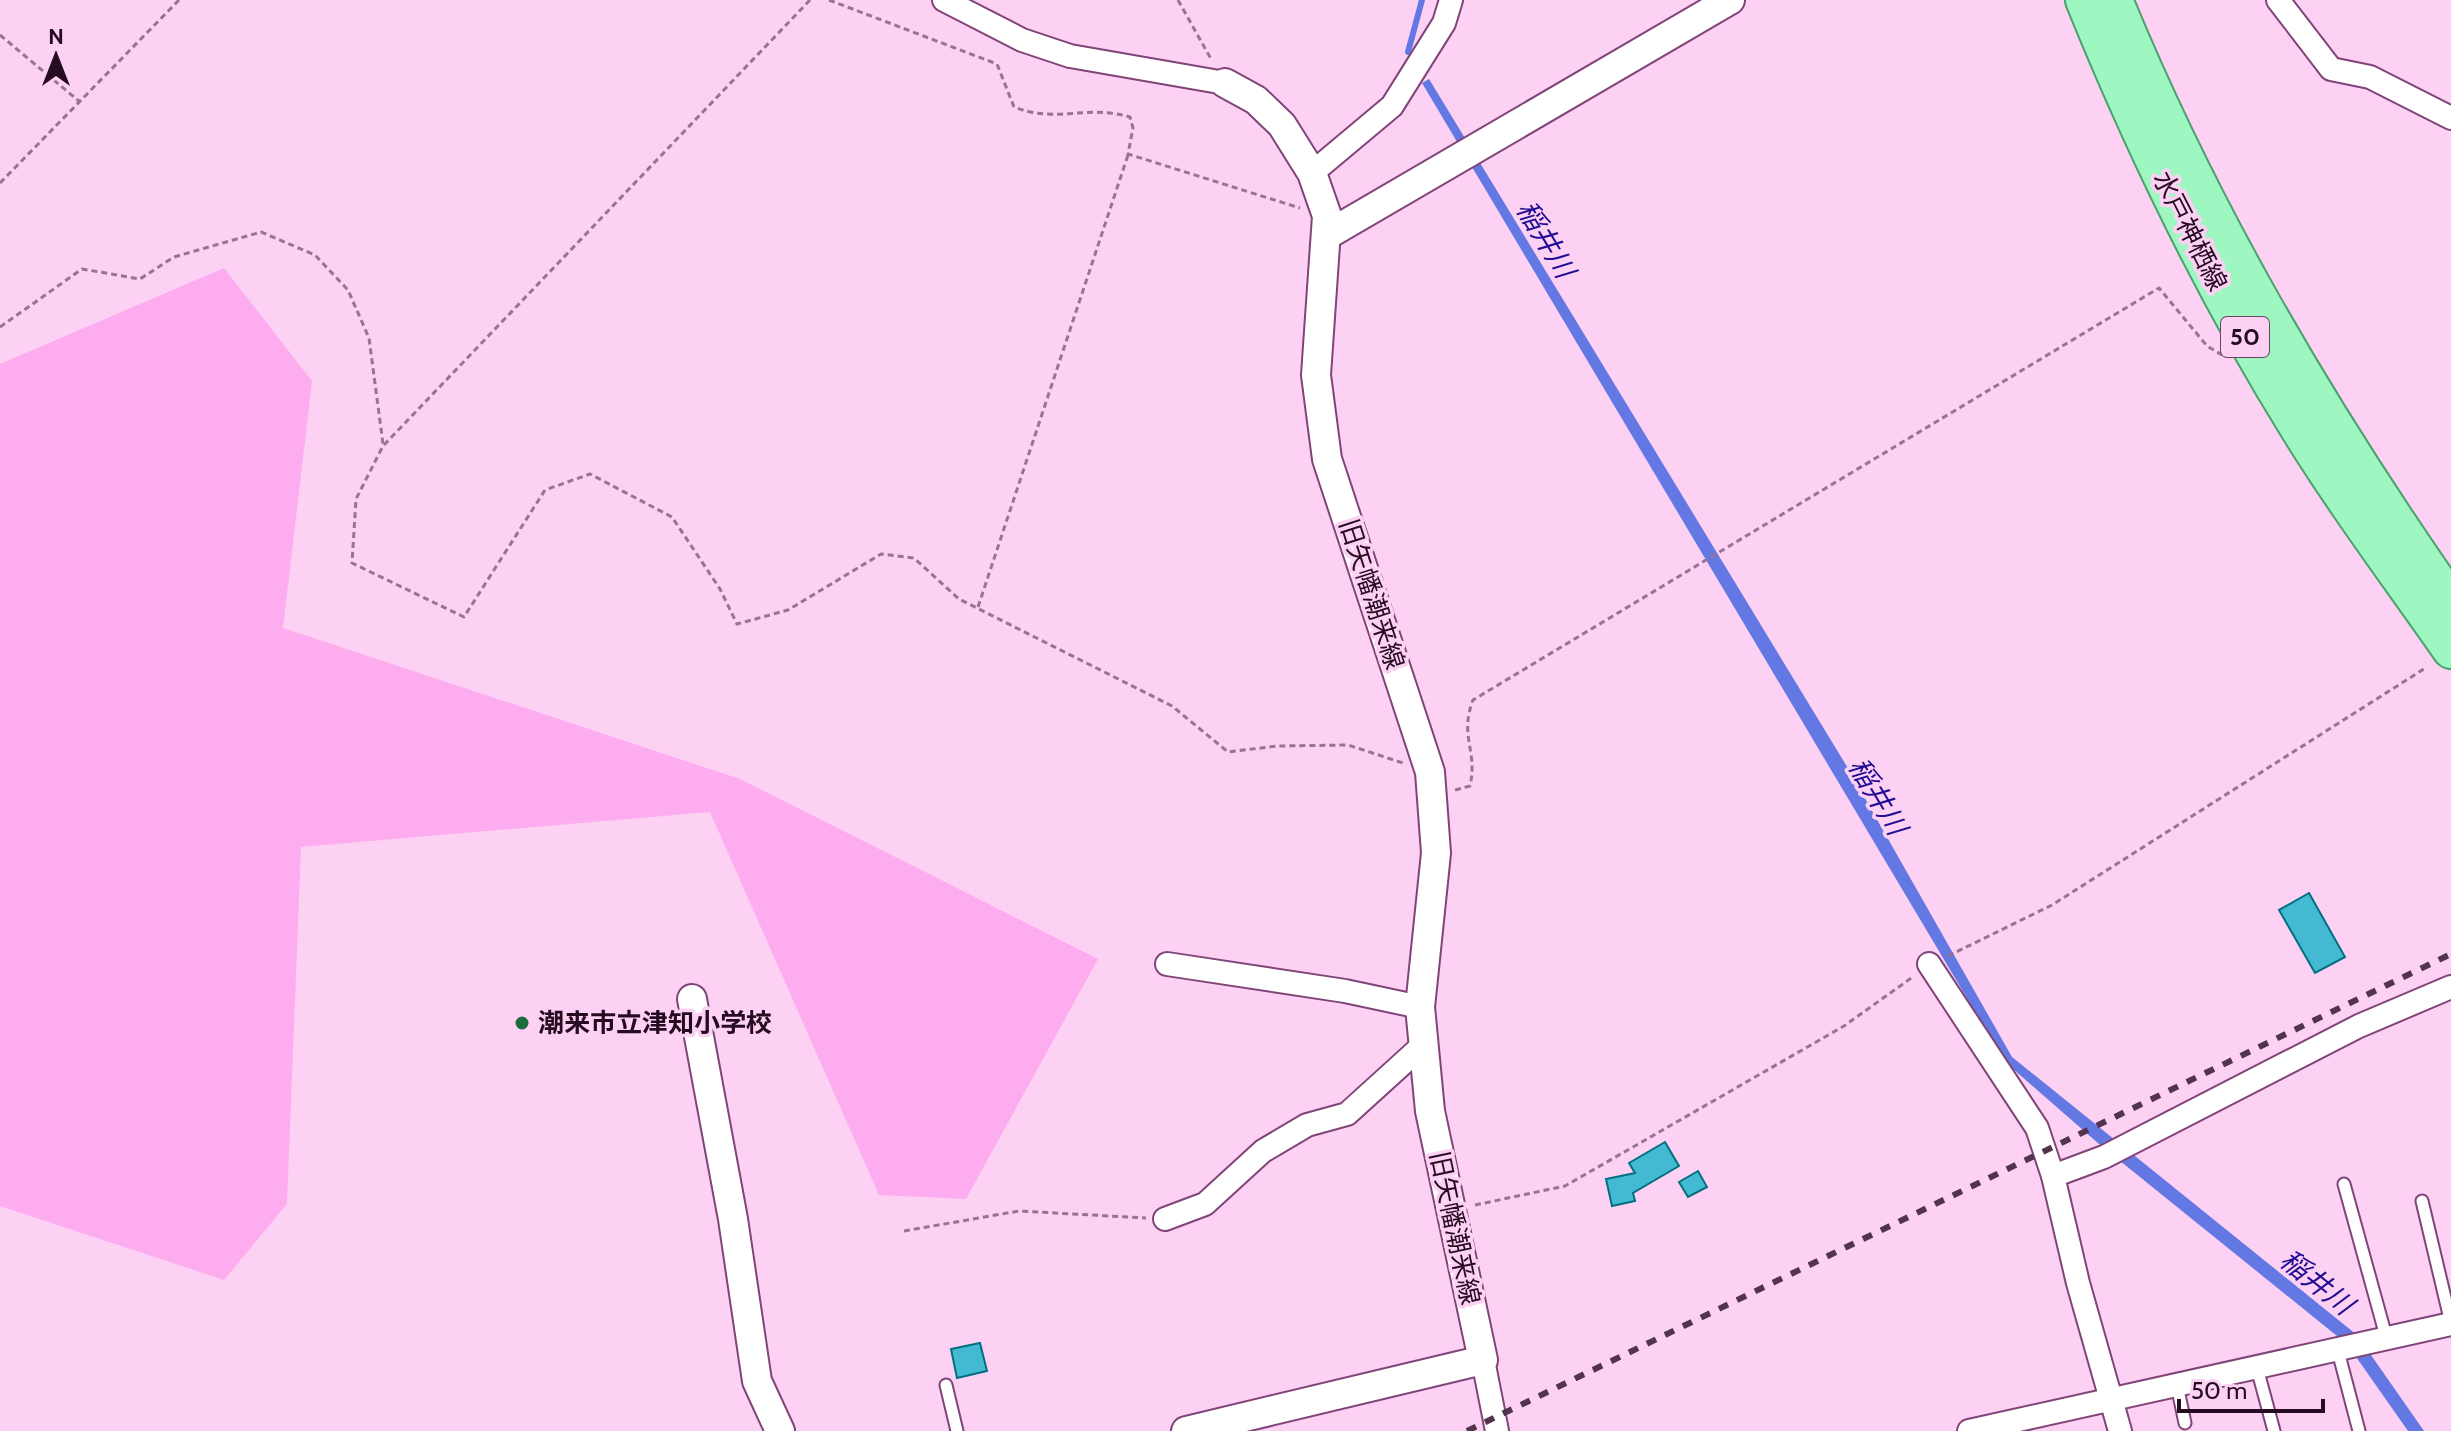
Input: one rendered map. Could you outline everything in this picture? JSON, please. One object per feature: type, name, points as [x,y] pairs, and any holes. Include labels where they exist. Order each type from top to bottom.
[{"type":"main road","name":"水戸神栖線","points":[[2084,0],[2143,137],[2253,352],[2349,505],[2439,659]]},
{"type":"main road","name":"水戸神栖線","points":[[2114,0],[2160,108],[2281,341],[2325,414],[2451,601]]},
{"type":"street","name":"旧矢幡潮来線","points":[[944,0],[1022,40],[1070,56],[1225,83],[1256,100],[1282,125],[1312,173],[1327,226],[1316,375],[1327,459],[1431,784],[1436,853],[1420,1007],[1423,1045],[1430,1111],[1497,1431]]},
{"type":"street","points":[[1312,173],[1392,106],[1444,23],[1451,0]]},
{"type":"street","points":[[1327,226],[1469,153],[1730,0]]},
{"type":"street","points":[[2278,0],[2331,69],[2370,77],[2451,118]]},
{"type":"street","points":[[1167,964],[1345,991],[1420,1007]]},
{"type":"street","points":[[1929,964],[2037,1128],[2053,1176],[2109,1401],[2120,1431]]},
{"type":"street","points":[[2053,1176],[2104,1157],[2359,1026],[2451,987]]},
{"type":"street","points":[[692,999],[733,1219],[757,1381],[780,1431]]},
{"type":"street","points":[[1165,1219],[1205,1204],[1263,1151],[1307,1125],[1347,1114],[1423,1045]]},
{"type":"street","points":[[1969,1431],[2451,1324]]},
{"type":"street","points":[[1186,1431],[1483,1360]]},
{"type":"lane","points":[[2344,1184],[2379,1342]]},
{"type":"lane","points":[[2422,1201],[2451,1324]]},
{"type":"lane","points":[[2342,1350],[2359,1431]]},
{"type":"lane","points":[[2257,1368],[2274,1431]]},
{"type":"lane","points":[[946,1385],[957,1431]]},
{"type":"lane","points":[[2177,1385],[2185,1423]]},
{"type":"path","points":[[0,183],[179,0]]},
{"type":"path","points":[[810,0],[383,446],[356,499],[352,563],[464,617],[545,490],[590,474],[672,517],[720,589],[737,624],[788,610],[881,554],[914,558],[959,599],[1172,706],[1228,752],[1277,746],[1348,745],[1431,784],[1470,786],[1474,767],[1465,722],[1473,700],[2159,288],[2207,346],[2236,363],[2253,352]]},
{"type":"path","points":[[829,0],[997,64],[1014,107],[1037,116],[1106,110],[1130,117],[1133,128],[1128,154],[978,607]]},
{"type":"path","points":[[1178,0],[1225,83]]},
{"type":"path","points":[[0,35],[80,102]]},
{"type":"path","points":[[1128,154],[1327,226]]},
{"type":"path","points":[[0,327],[82,269],[140,279],[174,257],[261,232],[315,255],[348,290],[369,338],[383,446]]},
{"type":"path","points":[[1960,950],[2052,905],[2439,659]]},
{"type":"path","points":[[1451,1210],[1565,1186],[1844,1026],[1929,964]]},
{"type":"path","points":[[904,1231],[1019,1211],[1165,1219]]},
{"type":"shaded area","points":[[224,268],[312,381],[283,628],[740,779],[1098,959],[966,1199],[879,1195],[710,812],[301,847],[287,1204],[224,1280],[0,1206],[0,364]]},
{"type":"water","points":[[1429,79],[1846,765],[2012,1057],[2357,1335],[2424,1431],[2408,1431],[2347,1344],[2099,1144],[2005,1062],[1422,83]]},
{"type":"building","points":[[2309,893],[2345,957],[2315,973],[2279,910]]},
{"type":"building","points":[[1665,1142],[1679,1166],[1633,1193],[1635,1201],[1612,1206],[1606,1179],[1635,1173],[1629,1163]]},
{"type":"building","points":[[1698,1171],[1707,1187],[1688,1197],[1679,1182]]},
{"type":"building","points":[[980,1343],[987,1371],[957,1378],[951,1349]]},
{"type":"waterway","name":"稲井川","points":[[1408,52],[1422,0]]},
{"type":"railway","points":[[1467,1431],[2451,954]]},
{"type":"place","name":"潮来市立津知小学校","points":[[522,1023]]}]
